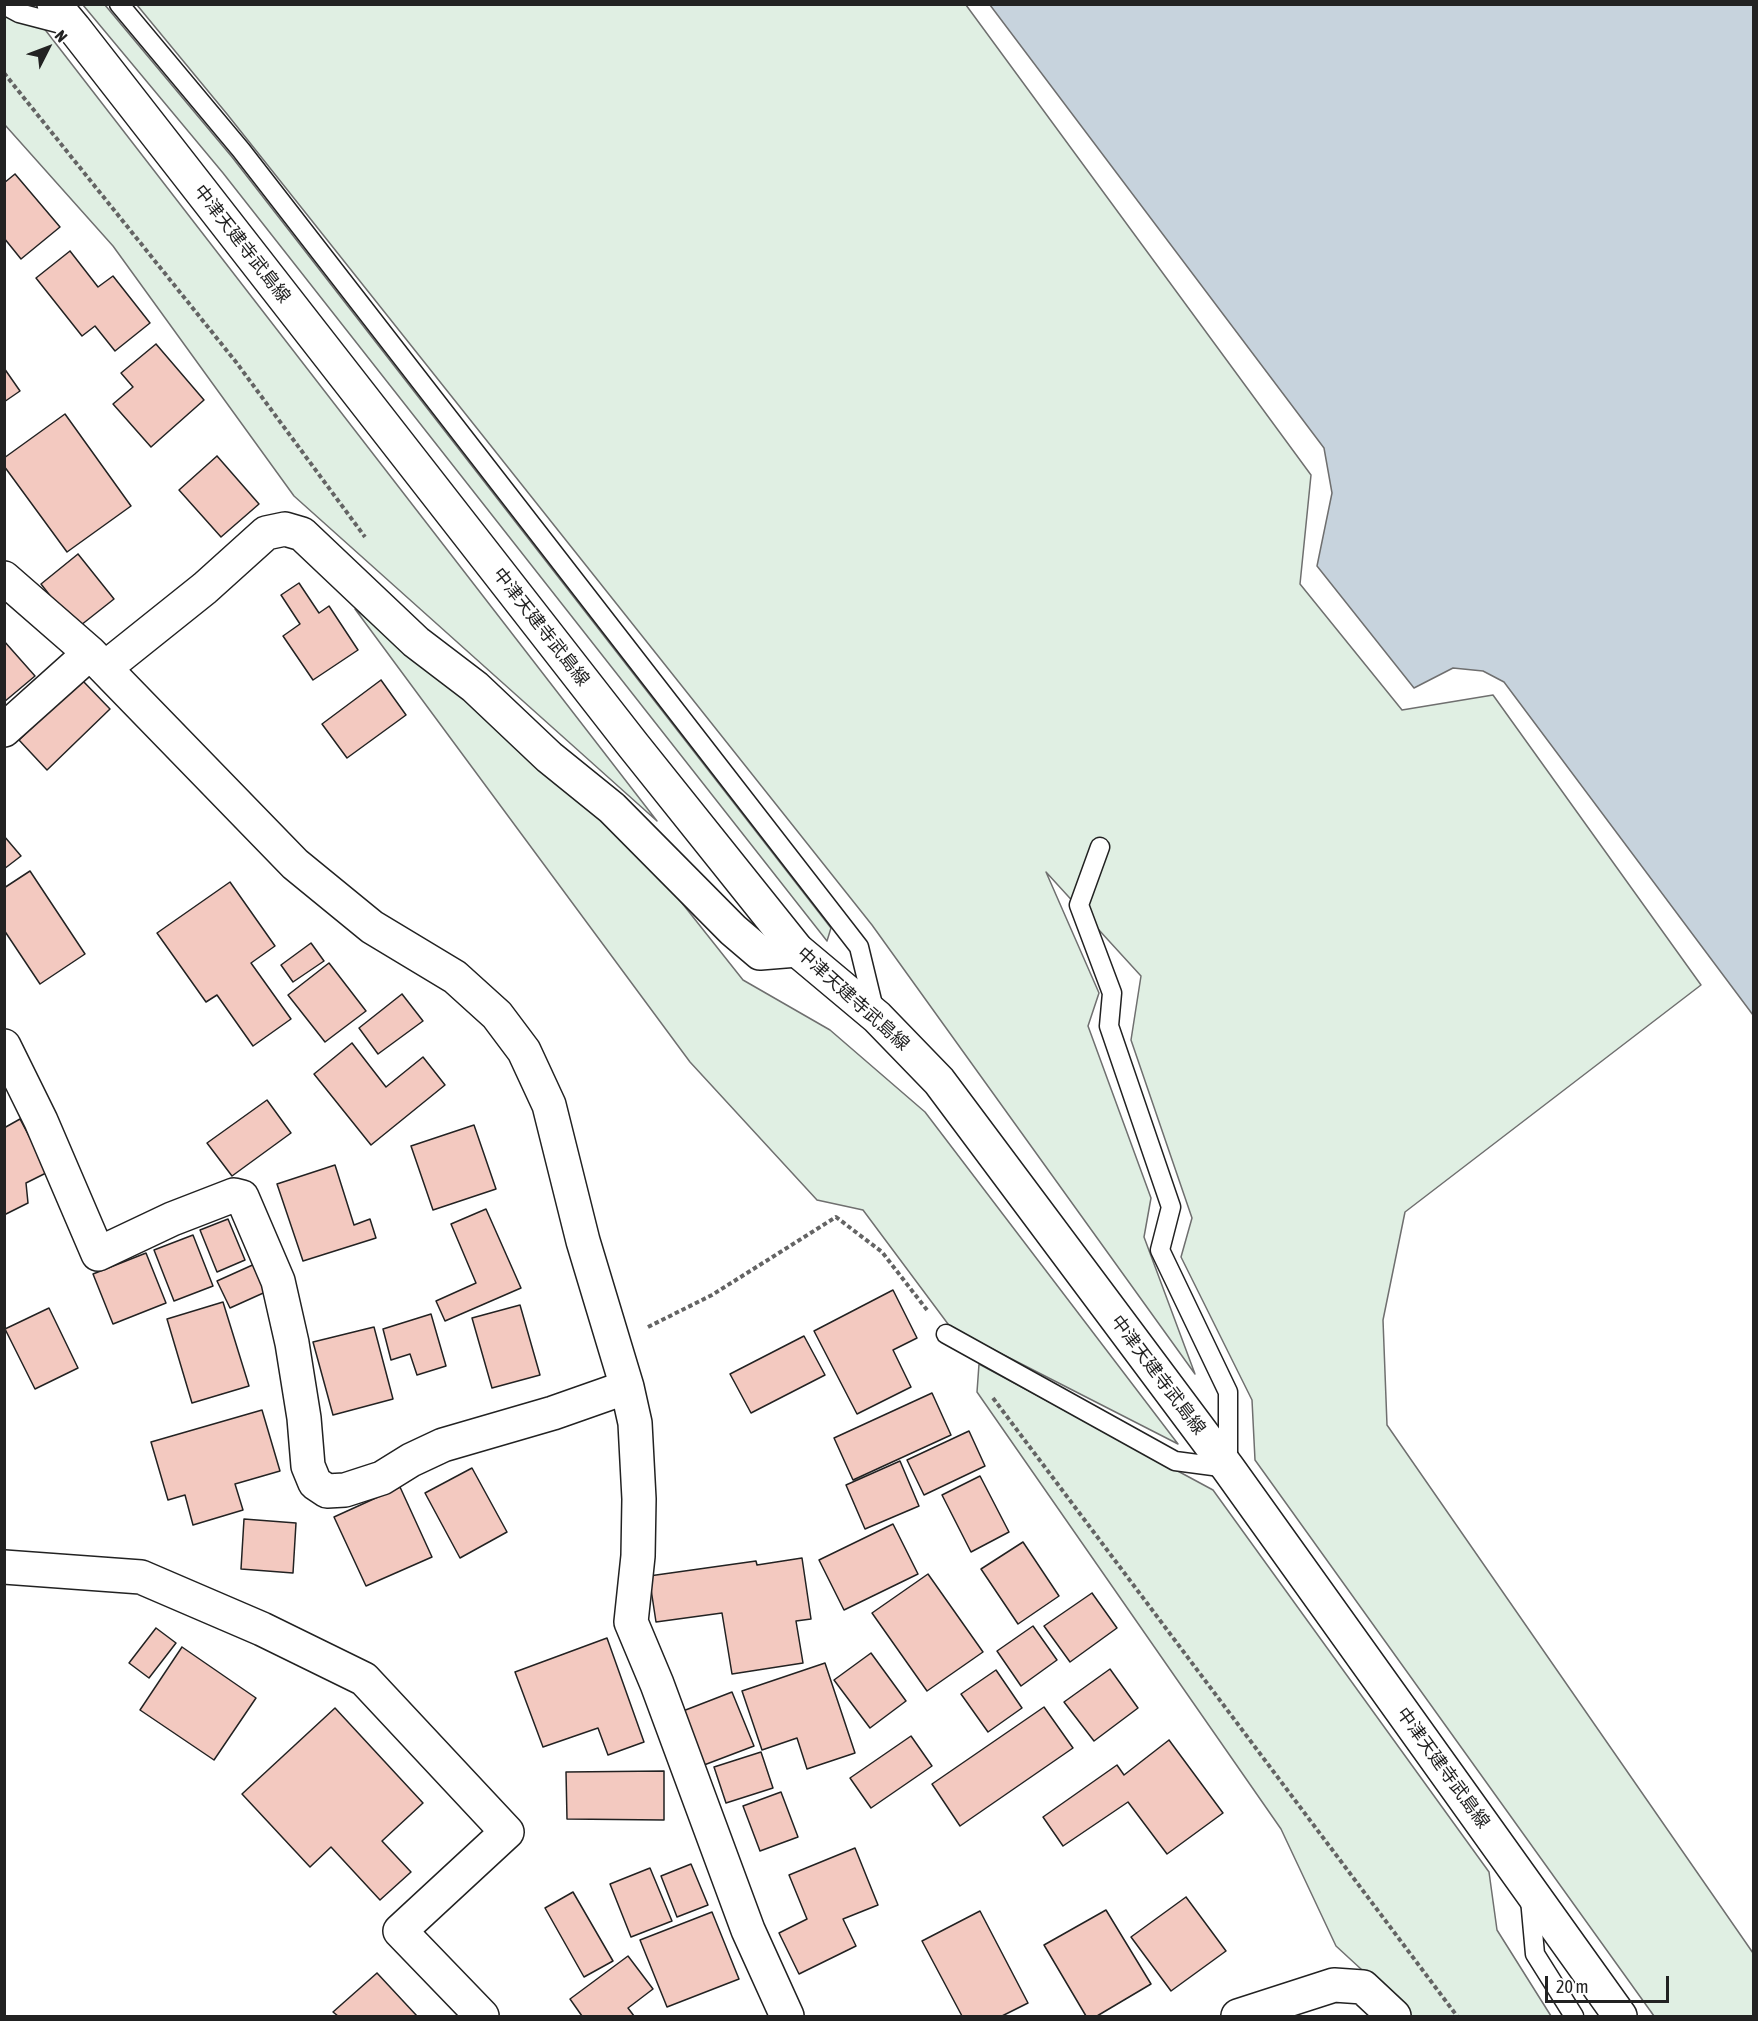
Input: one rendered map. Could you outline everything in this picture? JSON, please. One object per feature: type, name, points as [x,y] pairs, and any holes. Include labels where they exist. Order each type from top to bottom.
[{"type":"street","name":"中津天建寺武島線","points":[[64,16],[633,746],[797,950],[876,1017],[939,1081],[1228,1468],[1620,2016]]},
{"type":"street","points":[[4,730],[98,660],[205,588],[266,532],[285,529],[302,534],[416,642],[475,687],[549,757],[612,808],[742,938],[760,953],[797,950]]},
{"type":"street","points":[[4,578],[98,660],[295,864],[372,927],[455,977],[496,1015],[524,1051],[549,1105],[635,1423],[639,1499],[638,1556],[631,1622],[657,1684],[748,1930],[787,2016]]},
{"type":"street","points":[[4,1046],[41,1121],[98,1254],[172,1219],[234,1195],[242,1197],[278,1281],[292,1343],[304,1418],[308,1466],[315,1484],[327,1491],[345,1490],[382,1479],[411,1460],[442,1445],[553,1413],[627,1387]]},
{"type":"street","points":[[4,1567],[141,1577],[262,1629],[364,1679],[507,1832],[400,1931],[482,2016]]},
{"type":"street","points":[[1238,2016],[1334,1985],[1363,1987],[1394,2016]]},
{"type":"lane","points":[[119,4],[241,150],[860,947],[876,1017]]},
{"type":"lane","points":[[4,5],[19,13],[64,16]]},
{"type":"lane","points":[[946,1334],[1175,1461],[1228,1468],[1228,1392],[1160,1250],[1171,1207],[1109,1026],[1113,993],[1079,905],[1100,847]]},
{"type":"lane","points":[[1529,1888],[1536,1954],[1574,2016]]},
{"type":"path","points":[[4,74],[236,362],[369,544]]},
{"type":"path","points":[[614,1344],[712,1295],[836,1217],[882,1252],[946,1334]]},
{"type":"path","points":[[989,1391],[1457,2016]]},
{"type":"green space","points":[[4,5],[26,5],[657,821],[294,496],[113,246],[5,125]]},
{"type":"green space","points":[[83,5],[105,5],[232,157],[831,928],[827,941],[223,173]]},
{"type":"green space","points":[[137,5],[966,5],[1311,475],[1300,584],[1402,710],[1493,695],[1701,985],[1405,1212],[1383,1320],[1387,1425],[1753,1953],[1753,2016],[1654,2016],[1255,1460],[1252,1400],[1181,1257],[1192,1218],[1131,1040],[1141,976],[1046,872],[1099,993],[1088,1026],[1151,1198],[1144,1237],[1195,1374],[872,925],[227,114]]},
{"type":"green space","points":[[355,609],[628,835],[743,980],[830,1030],[925,1112],[1178,1444],[951,1328],[863,1210],[817,1200],[690,1062]]},
{"type":"green space","points":[[979,1364],[1213,1490],[1489,1872],[1497,1930],[1551,2016],[1412,2016],[1336,1946],[1281,1829],[977,1392]]},
{"type":"shaded area","points":[[990,5],[1753,5],[1753,1015],[1504,682],[1483,671],[1453,668],[1414,688],[1317,566],[1332,493],[1324,448]]},
{"type":"building","points":[[15,174],[60,227],[21,259],[4,238],[4,183]]},
{"type":"building","points":[[70,251],[98,287],[113,276],[150,323],[115,351],[95,326],[82,336],[36,278]]},
{"type":"building","points":[[156,344],[204,400],[151,447],[113,404],[133,387],[121,373]]},
{"type":"building","points":[[4,368],[20,391],[4,402]]},
{"type":"building","points":[[65,414],[131,506],[67,552],[4,466],[4,458]]},
{"type":"building","points":[[217,456],[259,504],[221,537],[179,490]]},
{"type":"building","points":[[78,554],[114,599],[76,629],[41,584]]},
{"type":"building","points":[[299,583],[319,613],[329,606],[358,650],[313,680],[283,636],[300,624],[281,595]]},
{"type":"building","points":[[4,641],[35,676],[4,702]]},
{"type":"building","points":[[82,680],[110,709],[47,770],[19,740]]},
{"type":"building","points":[[381,680],[406,715],[347,758],[322,724]]},
{"type":"building","points":[[4,836],[21,856],[4,869]]},
{"type":"building","points":[[30,871],[85,954],[40,984],[4,930],[4,888]]},
{"type":"building","points":[[230,882],[275,946],[251,963],[291,1019],[253,1046],[217,995],[206,1002],[157,933]]},
{"type":"building","points":[[311,943],[324,961],[293,982],[281,965]]},
{"type":"building","points":[[329,963],[366,1011],[325,1042],[288,995]]},
{"type":"building","points":[[402,994],[423,1021],[378,1054],[359,1028]]},
{"type":"building","points":[[352,1043],[386,1087],[423,1057],[445,1085],[371,1145],[314,1074]]},
{"type":"building","points":[[267,1100],[291,1133],[232,1176],[207,1143]]},
{"type":"building","points":[[20,1119],[48,1172],[26,1183],[28,1203],[4,1215],[4,1128]]},
{"type":"building","points":[[474,1125],[496,1189],[433,1210],[411,1146]]},
{"type":"building","points":[[335,1165],[354,1225],[370,1219],[376,1238],[303,1261],[277,1184]]},
{"type":"building","points":[[486,1209],[521,1288],[445,1321],[436,1301],[476,1283],[451,1224]]},
{"type":"building","points":[[228,1219],[245,1260],[217,1272],[200,1230]]},
{"type":"building","points":[[193,1235],[213,1286],[174,1301],[154,1250]]},
{"type":"building","points":[[146,1253],[166,1303],[113,1324],[93,1274]]},
{"type":"building","points":[[257,1263],[270,1290],[230,1308],[217,1281]]},
{"type":"building","points":[[893,1290],[917,1338],[893,1350],[911,1387],[857,1414],[814,1331]]},
{"type":"building","points":[[223,1302],[249,1386],[192,1403],[167,1319]]},
{"type":"building","points":[[520,1305],[540,1375],[492,1388],[472,1318]]},
{"type":"building","points":[[49,1308],[78,1368],[35,1389],[5,1329]]},
{"type":"building","points":[[431,1314],[446,1366],[417,1375],[410,1354],[391,1360],[383,1329]]},
{"type":"building","points":[[374,1327],[393,1399],[333,1415],[313,1342]]},
{"type":"building","points":[[804,1336],[825,1375],[751,1413],[730,1374]]},
{"type":"building","points":[[932,1393],[951,1435],[853,1480],[834,1438]]},
{"type":"building","points":[[262,1410],[280,1471],[235,1484],[243,1510],[193,1525],[185,1495],[168,1500],[151,1442]]},
{"type":"building","points":[[969,1431],[985,1466],[924,1495],[907,1460]]},
{"type":"building","points":[[900,1461],[919,1506],[865,1529],[846,1485]]},
{"type":"building","points":[[472,1468],[507,1532],[460,1558],[425,1493]]},
{"type":"building","points":[[980,1476],[1009,1532],[971,1552],[942,1495]]},
{"type":"building","points":[[400,1487],[432,1557],[366,1586],[334,1517]]},
{"type":"building","points":[[244,1519],[296,1523],[293,1573],[241,1569]]},
{"type":"building","points":[[893,1524],[918,1574],[844,1610],[819,1560]]},
{"type":"building","points":[[1023,1542],[1059,1596],[1018,1624],[981,1569]]},
{"type":"building","points":[[802,1558],[811,1619],[796,1621],[803,1663],[732,1674],[722,1613],[656,1622],[649,1576],[756,1561],[757,1565]]},
{"type":"building","points":[[928,1574],[983,1652],[927,1691],[872,1613]]},
{"type":"building","points":[[1092,1593],[1117,1628],[1070,1662],[1044,1626]]},
{"type":"building","points":[[1033,1626],[1057,1660],[1021,1686],[997,1651]]},
{"type":"building","points":[[156,1628],[176,1643],[149,1678],[129,1663]]},
{"type":"building","points":[[607,1638],[644,1742],[608,1755],[598,1728],[543,1747],[515,1672]]},
{"type":"building","points":[[182,1647],[256,1698],[214,1760],[140,1710]]},
{"type":"building","points":[[871,1653],[906,1701],[870,1728],[834,1680]]},
{"type":"building","points":[[825,1663],[855,1753],[807,1769],[797,1738],[762,1750],[742,1691]]},
{"type":"building","points":[[1110,1669],[1138,1708],[1094,1741],[1064,1702]]},
{"type":"building","points":[[996,1670],[1022,1708],[988,1732],[961,1694]]},
{"type":"building","points":[[732,1692],[754,1746],[704,1765],[683,1711]]},
{"type":"building","points":[[1044,1707],[1073,1748],[960,1826],[932,1784]]},
{"type":"building","points":[[335,1708],[423,1803],[382,1841],[411,1872],[380,1900],[331,1847],[310,1867],[242,1794]]},
{"type":"building","points":[[911,1736],[932,1766],[871,1808],[850,1778]]},
{"type":"building","points":[[1169,1740],[1223,1813],[1167,1854],[1128,1802],[1063,1846],[1043,1817],[1117,1765],[1124,1775]]},
{"type":"building","points":[[761,1752],[773,1788],[726,1803],[714,1767]]},
{"type":"building","points":[[664,1771],[664,1820],[567,1819],[566,1772]]},
{"type":"building","points":[[781,1792],[798,1837],[760,1851],[743,1806]]},
{"type":"building","points":[[855,1848],[878,1905],[843,1919],[856,1946],[799,1974],[779,1933],[807,1919],[789,1875]]},
{"type":"building","points":[[691,1864],[708,1905],[677,1917],[661,1876]]},
{"type":"building","points":[[650,1868],[672,1921],[631,1937],[610,1884]]},
{"type":"building","points":[[573,1892],[613,1961],[584,1977],[545,1908]]},
{"type":"building","points":[[1186,1897],[1226,1951],[1171,1991],[1131,1937]]},
{"type":"building","points":[[1106,1910],[1151,1984],[1097,2016],[1086,2016],[1044,1945]]},
{"type":"building","points":[[980,1911],[1028,2003],[1002,2016],[962,2016],[922,1941]]},
{"type":"building","points":[[712,1912],[739,1979],[667,2007],[640,1940]]},
{"type":"building","points":[[628,1956],[653,1989],[628,2008],[634,2016],[582,2016],[570,1999]]},
{"type":"building","points":[[377,1973],[417,2016],[338,2016],[333,2012]]}]
